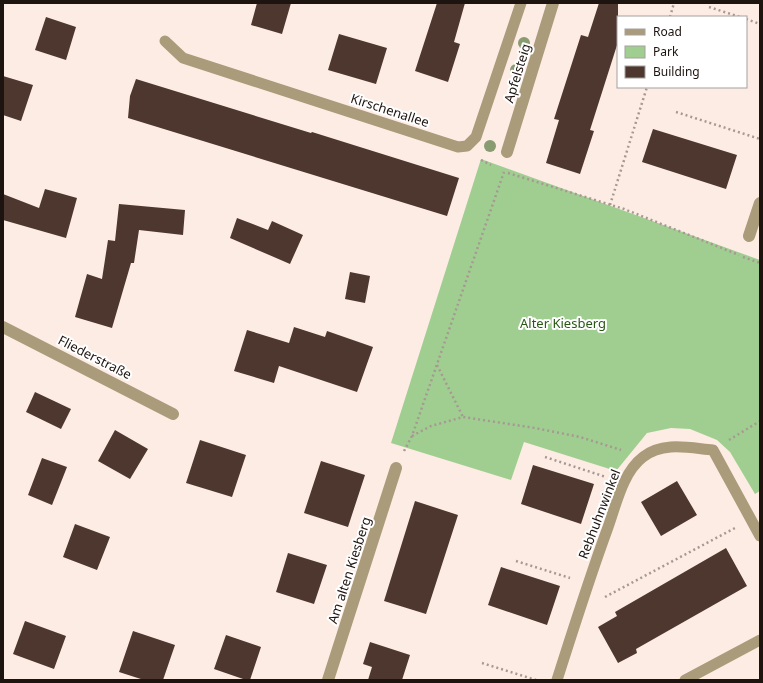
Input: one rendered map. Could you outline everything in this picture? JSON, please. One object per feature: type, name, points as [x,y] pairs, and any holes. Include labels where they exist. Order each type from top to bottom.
[{"type":"street","name":"Apfelsteig","points":[[507,152],[553,3]]},
{"type":"street","points":[[749,236],[760,203]]},
{"type":"street","name":"Fliederstraße","points":[[3,327],[173,414]]},
{"type":"street","name":"Am alten Kiesberg","points":[[328,680],[396,468]]},
{"type":"lane","name":"Kirschenallee","points":[[165,41],[183,58],[458,147],[467,146],[476,137],[520,3]]},
{"type":"lane","name":"Rebhuhnwinkel","points":[[558,680],[588,582],[624,483],[632,467],[643,457],[656,449],[672,446],[713,450]]},
{"type":"lane","points":[[713,450],[760,536]]},
{"type":"lane","points":[[685,680],[760,640]]},
{"type":"path","points":[[670,16],[674,3]]},
{"type":"path","points":[[709,7],[737,16]]},
{"type":"path","points":[[747,19],[760,24]]},
{"type":"path","points":[[610,205],[647,88]]},
{"type":"path","points":[[676,112],[760,139]]},
{"type":"path","points":[[396,468],[412,436],[504,172],[507,152]]},
{"type":"path","points":[[477,157],[490,165]]},
{"type":"path","points":[[504,172],[610,205],[760,262]]},
{"type":"path","points":[[436,365],[462,417]]},
{"type":"path","points":[[412,436],[431,426],[462,417],[535,428],[580,437],[643,457]]},
{"type":"path","points":[[713,450],[760,421]]},
{"type":"path","points":[[545,457],[624,483]]},
{"type":"path","points":[[580,611],[751,520]]},
{"type":"path","points":[[516,561],[579,581],[588,582]]},
{"type":"path","points":[[482,663],[536,680]]},
{"type":"green space","name":"Alter Kiesberg","points":[[481,159],[760,260],[760,491],[755,494],[730,452],[717,440],[690,429],[671,428],[647,433],[616,471],[524,442],[511,480],[391,443]]},
{"type":"building","points":[[257,3],[291,3],[282,34],[251,25]]},
{"type":"building","points":[[437,3],[465,3],[454,42],[460,44],[448,82],[415,71]]},
{"type":"building","points":[[599,3],[618,3],[617,45],[590,130],[594,131],[580,174],[546,163],[559,120],[554,119],[581,35],[588,37]]},
{"type":"building","points":[[46,17],[76,27],[66,60],[35,50]]},
{"type":"building","points":[[339,34],[387,48],[376,84],[328,70]]},
{"type":"building","points":[[3,76],[33,85],[21,121],[3,115]]},
{"type":"building","points":[[136,79],[459,178],[447,216],[128,118],[130,96]]},
{"type":"building","points":[[653,129],[737,155],[726,189],[642,162]]},
{"type":"building","points":[[45,189],[77,198],[66,238],[3,220],[3,194],[39,208]]},
{"type":"building","points":[[119,204],[185,210],[183,235],[139,230],[134,263],[131,263],[112,328],[75,317],[87,274],[102,279],[108,240],[115,241]]},
{"type":"building","points":[[237,218],[268,230],[272,221],[303,235],[290,264],[230,238]]},
{"type":"building","points":[[350,272],[370,276],[365,303],[345,299]]},
{"type":"building","points":[[294,327],[325,337],[327,331],[373,347],[357,392],[279,366],[274,383],[234,371],[247,330],[289,343]]},
{"type":"building","points":[[35,392],[71,409],[61,429],[26,412]]},
{"type":"building","points":[[115,430],[148,449],[130,479],[98,461]]},
{"type":"building","points":[[200,440],[246,455],[232,497],[186,483]]},
{"type":"building","points":[[42,458],[67,467],[52,505],[28,495]]},
{"type":"building","points":[[321,461],[365,475],[348,527],[304,513]]},
{"type":"building","points":[[533,465],[594,484],[581,524],[521,504]]},
{"type":"building","points":[[677,481],[697,515],[661,536],[641,502]]},
{"type":"building","points":[[415,501],[458,515],[426,614],[384,601]]},
{"type":"building","points":[[75,524],[110,537],[97,570],[63,557]]},
{"type":"building","points":[[726,548],[747,586],[636,649],[637,653],[618,663],[598,627],[617,616],[615,612]]},
{"type":"building","points":[[288,553],[327,565],[314,604],[276,592]]},
{"type":"building","points":[[501,567],[560,586],[547,625],[488,605]]},
{"type":"building","points":[[25,621],[66,636],[54,669],[13,654]]},
{"type":"building","points":[[133,631],[175,645],[163,680],[144,680],[119,672]]},
{"type":"building","points":[[226,635],[261,647],[250,680],[214,669]]},
{"type":"building","points":[[370,642],[410,655],[402,680],[368,680],[372,667],[363,664]]}]
